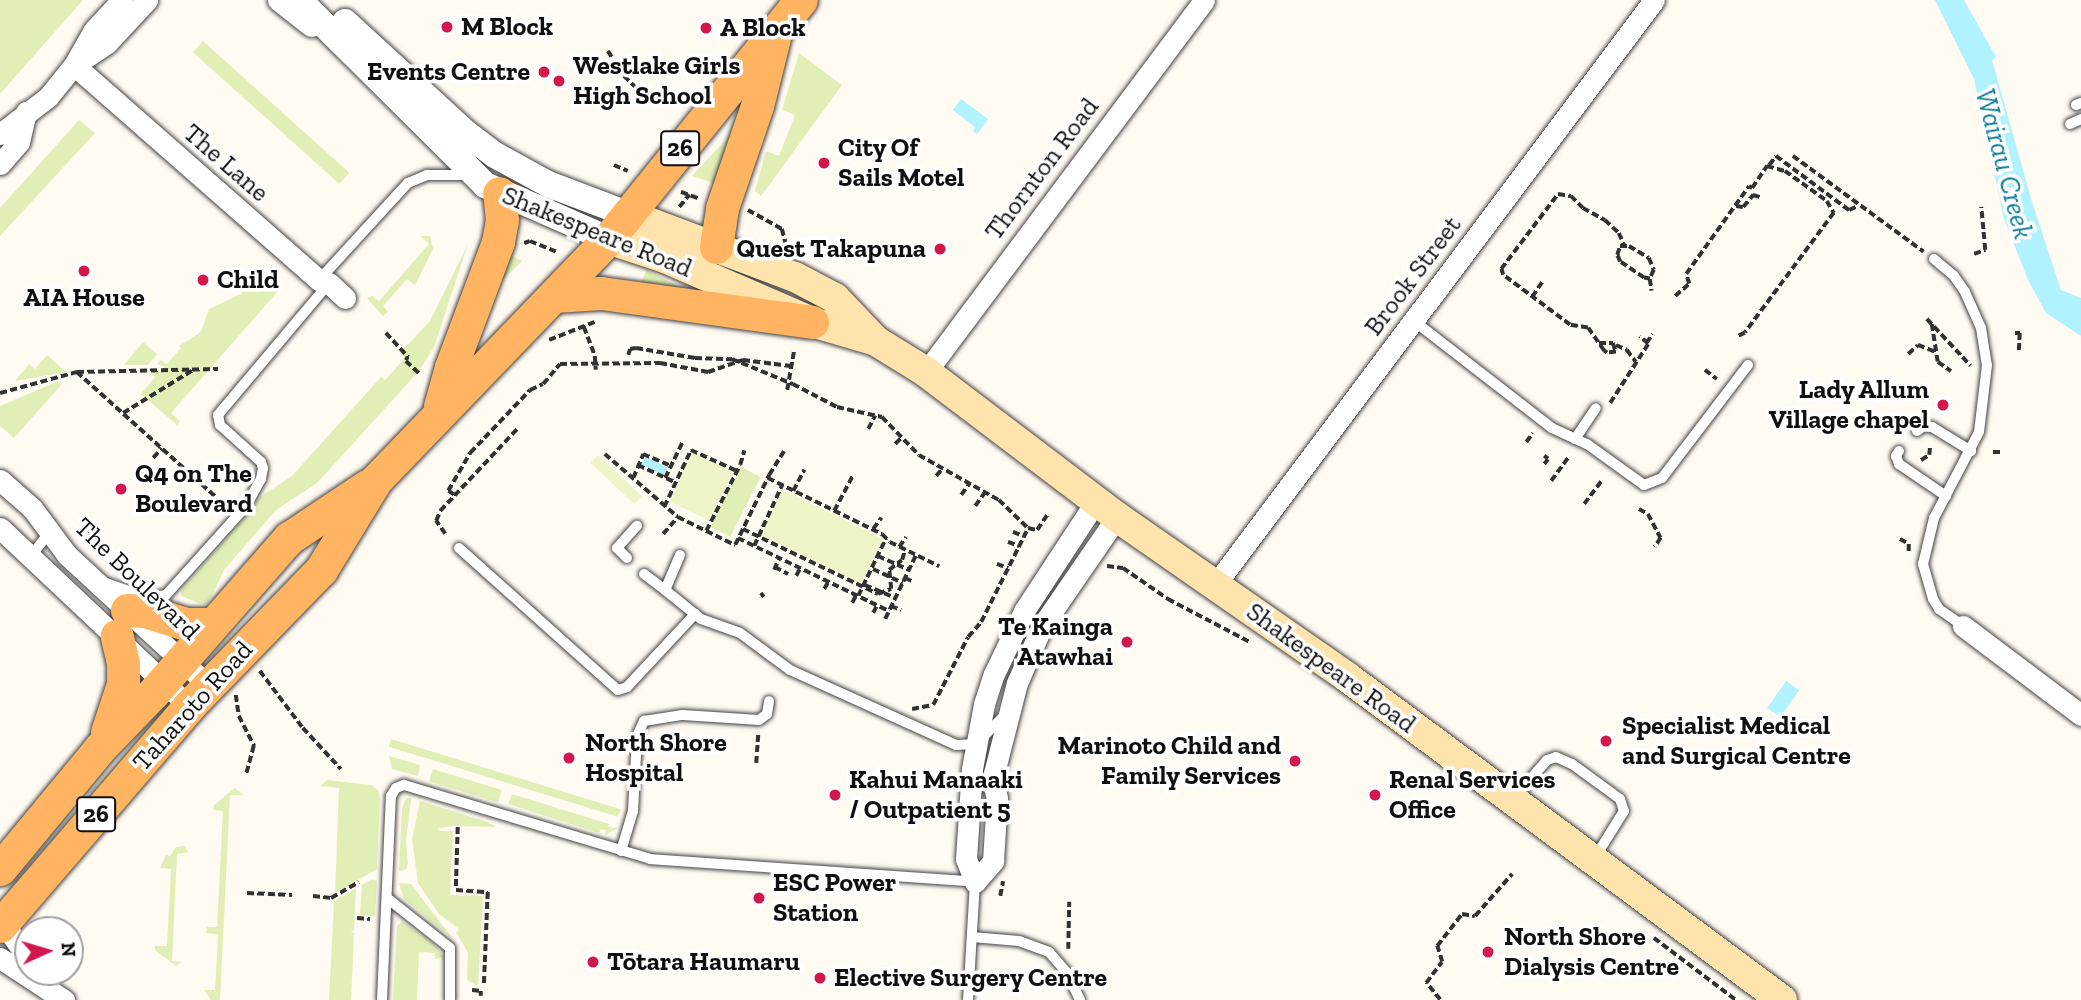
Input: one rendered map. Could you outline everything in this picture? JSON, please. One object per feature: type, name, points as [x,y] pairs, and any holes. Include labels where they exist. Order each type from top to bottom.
[{"type":"main road","name":"26","points":[[617,227],[801,0]]},
{"type":"main road","points":[[716,247],[722,208],[757,106],[776,29]]},
{"type":"main road","points":[[439,412],[451,367],[498,242],[502,220],[499,194]]},
{"type":"main road","name":"Shakespeare Road","points":[[617,227],[716,247],[795,277],[835,298],[876,341],[926,372],[1106,509],[1347,677],[1782,1000]]},
{"type":"main road","name":"Shakespeare Road","points":[[617,227],[665,258],[812,322],[876,341]]},
{"type":"main road","name":"Taharoto Road","points":[[1,924],[211,695],[321,570],[376,480],[617,227]]},
{"type":"main road","points":[[554,296],[601,293],[812,322]]},
{"type":"main road","name":"Taharoto Road","points":[[0,869],[100,748],[289,538],[376,480]]},
{"type":"main road","points":[[100,748],[123,684],[122,623],[145,611],[186,624],[212,624]]},
{"type":"street","points":[[0,134],[48,97],[74,65],[94,30],[122,0]]},
{"type":"street","points":[[74,65],[107,43],[147,0]]},
{"type":"street","points":[[278,0],[324,37],[346,45]]},
{"type":"street","name":"Shakespeare Road","points":[[299,0],[472,175],[499,194],[617,227]]},
{"type":"street","name":"Shakespeare Road","points":[[320,0],[467,134],[495,155],[617,227]]},
{"type":"street","name":"Thornton Road","points":[[926,372],[1204,0]]},
{"type":"street","name":"Brook Street","points":[[1215,585],[1654,0]]},
{"type":"street","name":"The Lane","points":[[74,65],[345,298]]},
{"type":"street","points":[[0,116],[26,112]]},
{"type":"street","points":[[0,164],[19,142],[26,112]]},
{"type":"street","name":"The Boulevard","points":[[0,480],[32,508],[49,533],[94,579],[122,623]]},
{"type":"street","points":[[1106,509],[1042,626],[1008,712],[993,783],[997,798],[993,861],[975,882],[966,859],[971,744],[989,690],[1024,611],[1106,509]]},
{"type":"street","name":"The Boulevard","points":[[0,528],[31,556],[122,623],[172,671],[211,695]]},
{"type":"street","points":[[1963,626],[2081,715]]},
{"type":"street","points":[[1,924],[14,940]]},
{"type":"street","points":[[0,958],[50,987]]},
{"type":"lane","points":[[94,579],[113,583],[141,596],[161,597],[170,591],[237,516],[254,492],[263,468],[261,462],[220,425],[219,411],[408,183],[427,175],[472,175]]},
{"type":"lane","points":[[1934,259],[1963,288],[1985,341],[1984,408],[1971,451],[1929,531],[1923,571],[1939,609],[1963,626]]},
{"type":"lane","points":[[1414,321],[1552,428],[1587,444],[1640,484],[1654,483],[1662,478],[1748,365]]},
{"type":"lane","points":[[1575,439],[1601,407]]},
{"type":"lane","points":[[1917,430],[1932,426],[1971,451]]},
{"type":"lane","points":[[1899,451],[1896,456],[1899,464],[1946,496]]},
{"type":"lane","points":[[627,558],[617,548],[637,526]]},
{"type":"lane","points":[[31,556],[49,533]]},
{"type":"lane","points":[[459,548],[615,688],[627,687],[646,657],[695,614]]},
{"type":"lane","points":[[665,590],[680,555]]},
{"type":"lane","points":[[644,574],[709,624],[740,633],[790,670],[956,745],[971,744],[1008,712]]},
{"type":"lane","points":[[621,851],[633,811],[637,736],[643,721],[682,715],[759,720],[767,714],[769,701]]},
{"type":"lane","points":[[888,715],[892,702]]},
{"type":"lane","points":[[1512,800],[1547,760],[1556,757],[1572,764],[1620,799],[1624,811],[1593,861]]},
{"type":"lane","points":[[382,1000],[391,796],[396,788],[404,785],[621,851],[666,861],[975,882],[968,1000]]},
{"type":"lane","points":[[387,898],[450,948],[450,1000]]},
{"type":"lane","points":[[972,937],[1034,944],[1049,952],[1068,973],[1080,1000]]},
{"type":"path","points":[[608,51],[624,76],[654,105]]},
{"type":"path","points":[[1675,296],[1689,284],[1686,274],[1749,186],[1752,188],[1776,156],[1849,210],[1858,206]]},
{"type":"path","points":[[1793,156],[1934,259]]},
{"type":"path","points":[[1737,337],[1745,333],[1834,213],[1827,201],[1785,171],[1769,166]]},
{"type":"path","points":[[1615,345],[1616,352],[1609,355],[1588,328],[1570,325],[1500,271],[1558,194],[1571,196],[1583,208],[1615,230],[1624,245],[1650,258],[1654,271],[1650,279],[1652,291]]},
{"type":"path","points":[[675,213],[689,195]]},
{"type":"path","points":[[1736,206],[1742,207],[1753,195],[1763,198]]},
{"type":"path","points":[[746,202],[748,210],[782,229],[790,259]]},
{"type":"path","points":[[1974,254],[1985,250],[1981,207]]},
{"type":"path","points":[[1589,220],[1594,214]]},
{"type":"path","points":[[1531,228],[1538,233]]},
{"type":"path","points":[[530,241],[537,231]]},
{"type":"path","points":[[1624,245],[1617,252],[1620,262],[1650,279]]},
{"type":"path","points":[[1532,297],[1542,282]]},
{"type":"path","points":[[556,338],[603,319]]},
{"type":"path","points":[[1927,319],[1975,370]]},
{"type":"path","points":[[1932,324],[1938,362],[1951,371]]},
{"type":"path","points":[[584,327],[596,362],[596,370]]},
{"type":"path","points":[[386,333],[408,357],[405,361],[419,373]]},
{"type":"path","points":[[2015,333],[2020,333],[2019,353]]},
{"type":"path","points":[[1601,407],[1636,362],[1653,334]]},
{"type":"path","points":[[1640,337],[1646,343]]},
{"type":"path","points":[[1599,343],[1612,342],[1627,350],[1636,362]]},
{"type":"path","points":[[1909,354],[1918,345],[1936,352]]},
{"type":"path","points":[[627,359],[630,349],[636,348],[695,358],[725,358],[737,362],[788,382],[837,407],[887,421],[919,455],[1005,504],[1028,528],[1037,530],[1047,515]]},
{"type":"path","points":[[787,390],[794,350]]},
{"type":"path","points":[[454,495],[448,491],[470,453],[530,390],[543,384],[560,364],[627,359],[708,372],[737,362],[791,366]]},
{"type":"path","points":[[123,413],[195,369]]},
{"type":"path","points":[[0,393],[76,372],[218,369]]},
{"type":"path","points":[[1705,370],[1717,379]]},
{"type":"path","points":[[76,372],[237,516]]},
{"type":"path","points":[[868,429],[875,416]]},
{"type":"path","points":[[445,534],[437,525],[436,517],[519,428]]},
{"type":"path","points":[[1526,442],[1536,429]]},
{"type":"path","points":[[895,444],[902,437]]},
{"type":"path","points":[[665,478],[683,441]]},
{"type":"path","points":[[1915,467],[1929,456],[1930,443]]},
{"type":"path","points":[[153,458],[162,448]]},
{"type":"path","points":[[664,507],[691,450],[737,471]]},
{"type":"path","points":[[706,531],[737,471],[744,451]]},
{"type":"path","points":[[605,454],[678,517],[735,545],[784,451]]},
{"type":"path","points":[[1993,452],[2000,452]]},
{"type":"path","points":[[633,478],[643,453],[670,466]]},
{"type":"path","points":[[1544,456],[1548,459],[1544,464]]},
{"type":"path","points":[[1551,481],[1569,456]]},
{"type":"path","points":[[638,465],[675,483]]},
{"type":"path","points":[[936,476],[942,469]]},
{"type":"path","points":[[793,491],[804,470]]},
{"type":"path","points":[[834,511],[853,475]]},
{"type":"path","points":[[768,478],[873,529],[899,547],[939,566]]},
{"type":"path","points":[[1584,503],[1602,480]]},
{"type":"path","points":[[961,495],[970,484]]},
{"type":"path","points":[[754,546],[782,485]]},
{"type":"path","points":[[975,506],[985,492]]},
{"type":"path","points":[[1639,509],[1648,514],[1661,538],[1655,547]]},
{"type":"path","points":[[663,534],[678,517]]},
{"type":"path","points":[[873,529],[881,518]]},
{"type":"path","points":[[905,723],[913,707],[931,708],[933,705],[1028,528]]},
{"type":"path","points":[[742,529],[878,594],[891,589],[889,570],[904,557],[905,550]]},
{"type":"path","points":[[1013,532],[1024,536]]},
{"type":"path","points":[[899,547],[906,537]]},
{"type":"path","points":[[738,538],[889,611]]},
{"type":"path","points":[[852,603],[864,586],[887,538]]},
{"type":"path","points":[[1900,539],[1909,544],[1908,558]]},
{"type":"path","points":[[1008,542],[1018,546]]},
{"type":"path","points":[[782,548],[774,568],[788,574]]},
{"type":"path","points":[[885,619],[916,555]]},
{"type":"path","points":[[878,556],[909,570]]},
{"type":"path","points":[[997,564],[1008,568]]},
{"type":"path","points":[[1105,564],[1123,568],[1168,599],[1258,646]]},
{"type":"path","points":[[796,576],[800,568]]},
{"type":"path","points":[[872,569],[902,583]]},
{"type":"path","points":[[905,578],[915,582]]},
{"type":"path","points":[[824,589],[828,582]]},
{"type":"path","points":[[884,593],[895,598]]},
{"type":"path","points":[[873,614],[877,605]]},
{"type":"path","points":[[891,606],[901,610]]},
{"type":"path","points":[[258,667],[303,728],[341,769]]},
{"type":"path","points":[[211,695],[239,716],[254,746],[246,775]]},
{"type":"path","points":[[756,763],[758,728]]},
{"type":"path","points":[[458,827],[456,890],[488,892],[484,986]]},
{"type":"path","points":[[1440,1000],[1426,983],[1443,962],[1437,946],[1462,914],[1475,916],[1512,874]]},
{"type":"path","points":[[1000,896],[1003,880]]},
{"type":"path","points":[[313,896],[331,898],[359,882]]},
{"type":"path","points":[[247,893],[292,895]]},
{"type":"path","points":[[1068,973],[1069,902]]},
{"type":"path","points":[[357,918],[376,919]]},
{"type":"path","points":[[472,990],[481,991],[481,996]]},
{"type":"green space","points":[[0,0],[83,0],[0,94]]},
{"type":"green space","points":[[203,41],[349,173],[339,184],[193,52]]},
{"type":"green space","points":[[799,53],[842,85],[761,196],[755,191],[766,151],[779,156],[795,115],[782,110]]},
{"type":"green space","points":[[79,120],[95,133],[0,236],[0,208]]},
{"type":"green space","points":[[732,133],[719,185],[692,176]]},
{"type":"green space","points":[[420,236],[430,236],[433,249],[415,285],[407,279],[383,306],[388,312],[383,316],[367,298],[372,296],[379,301],[429,244]]},
{"type":"green space","points":[[468,244],[434,347],[419,371],[317,483],[276,510],[224,570],[209,602],[204,605],[181,596],[181,590],[260,497],[292,476],[381,377],[385,380],[405,358],[400,353],[430,321]]},
{"type":"green space","points":[[507,253],[522,261],[493,290]]},
{"type":"green space","points":[[254,267],[280,289],[171,413],[180,421],[177,425],[141,394],[155,377],[150,372],[160,372],[165,367],[157,364],[161,360],[167,364],[181,348],[179,346],[201,332],[209,309],[241,294]]},
{"type":"green space","points":[[647,270],[682,288],[638,288]]},
{"type":"green space","points":[[143,342],[157,354],[148,365],[124,365]]},
{"type":"green space","points":[[47,355],[66,372],[15,381],[29,364],[35,369]]},
{"type":"green space","points":[[59,381],[62,384],[14,438],[0,426],[0,406]]},
{"type":"green space","points":[[693,453],[733,472],[710,521],[670,502]]},
{"type":"green space","points":[[598,455],[642,496],[634,504],[590,463]]},
{"type":"green space","points":[[741,467],[761,477],[730,537],[711,527]]},
{"type":"green space","points":[[783,490],[883,539],[861,584],[761,535]]},
{"type":"green space","points":[[391,739],[621,809],[618,817],[389,747]]},
{"type":"green space","points":[[389,756],[420,765],[418,776],[392,769]]},
{"type":"green space","points":[[433,769],[502,790],[498,802],[429,781]]},
{"type":"green space","points":[[327,780],[371,785],[378,790],[380,799],[377,869],[335,893],[339,788],[320,786]]},
{"type":"green space","points":[[235,788],[244,795],[230,795],[220,1000],[211,1000],[204,990],[215,990],[218,934],[206,933],[207,927],[217,927],[223,811],[213,810],[214,805]]},
{"type":"green space","points":[[512,794],[609,824],[608,827],[618,828],[605,835],[606,830],[601,829],[599,833],[508,804]]},
{"type":"green space","points":[[406,798],[411,798],[406,841],[408,864],[406,869],[399,871],[402,809]]},
{"type":"green space","points":[[420,801],[488,822],[496,827],[439,828],[440,831],[453,831],[450,895],[483,896],[478,986],[467,980],[468,953],[456,932],[459,929],[439,914],[418,883],[412,839]]},
{"type":"green space","points":[[184,846],[188,852],[177,854],[172,961],[182,962],[176,966],[155,950],[155,946],[167,946],[171,869],[160,868],[166,855],[170,856],[176,847]]},
{"type":"green space","points":[[372,879],[377,881],[375,916],[360,916],[362,885]]},
{"type":"green space","points":[[399,883],[411,884],[454,940],[404,899]]},
{"type":"green space","points":[[356,888],[354,930],[351,931],[354,934],[351,1000],[329,1000],[334,901]]},
{"type":"green space","points":[[402,921],[435,945],[444,957],[435,959],[435,953],[419,952],[417,1000],[393,1000],[397,926]]},
{"type":"water","name":"Wairau Creek","points":[[1935,0],[1964,0],[1996,57],[1992,60],[2032,202],[2061,290],[2081,298],[2081,336],[2046,313],[2028,280],[2004,219],[1974,79]]},
{"type":"water","points":[[961,99],[988,119],[977,134],[973,131],[975,127],[953,110]]},
{"type":"water","points":[[645,456],[667,467],[663,475],[641,464]]},
{"type":"water","points":[[1786,681],[1799,690],[1780,717],[1767,708]]},
{"type":"place","name":"M Block","points":[[447,27]]},
{"type":"place","name":"A Block","points":[[706,28]]},
{"type":"place","name":"Events Centre","points":[[544,72]]},
{"type":"place","name":"Westlake Girls High School","points":[[559,81]]},
{"type":"place","name":"City Of Sails Motel","points":[[824,163]]},
{"type":"place","name":"Quest Takapuna","points":[[940,249]]},
{"type":"place","name":"AIA House","points":[[84,271]]},
{"type":"place","name":"Child","points":[[203,280]]},
{"type":"place","name":"Lady Allum Village chapel","points":[[1943,405]]},
{"type":"place","name":"Q4 on The Boulevard","points":[[121,489]]},
{"type":"place","name":"Te Kainga Atawhai","points":[[1127,642]]},
{"type":"place","name":"Specialist Medical and Surgical Centre","points":[[1606,741]]},
{"type":"place","name":"North Shore Hospital","points":[[569,758]]},
{"type":"place","name":"Marinoto Child and Family Services","points":[[1295,761]]},
{"type":"place","name":"Kahui Manaaki / Outpatient 5","points":[[835,795]]},
{"type":"place","name":"Renal Services Office","points":[[1375,795]]},
{"type":"place","name":"ESC Power Station","points":[[759,898]]},
{"type":"place","name":"North Shore Dialysis Centre","points":[[1488,952]]},
{"type":"place","name":"Tōtara Haumaru","points":[[593,962]]},
{"type":"place","name":"Elective Surgery Centre","points":[[820,978]]}]
